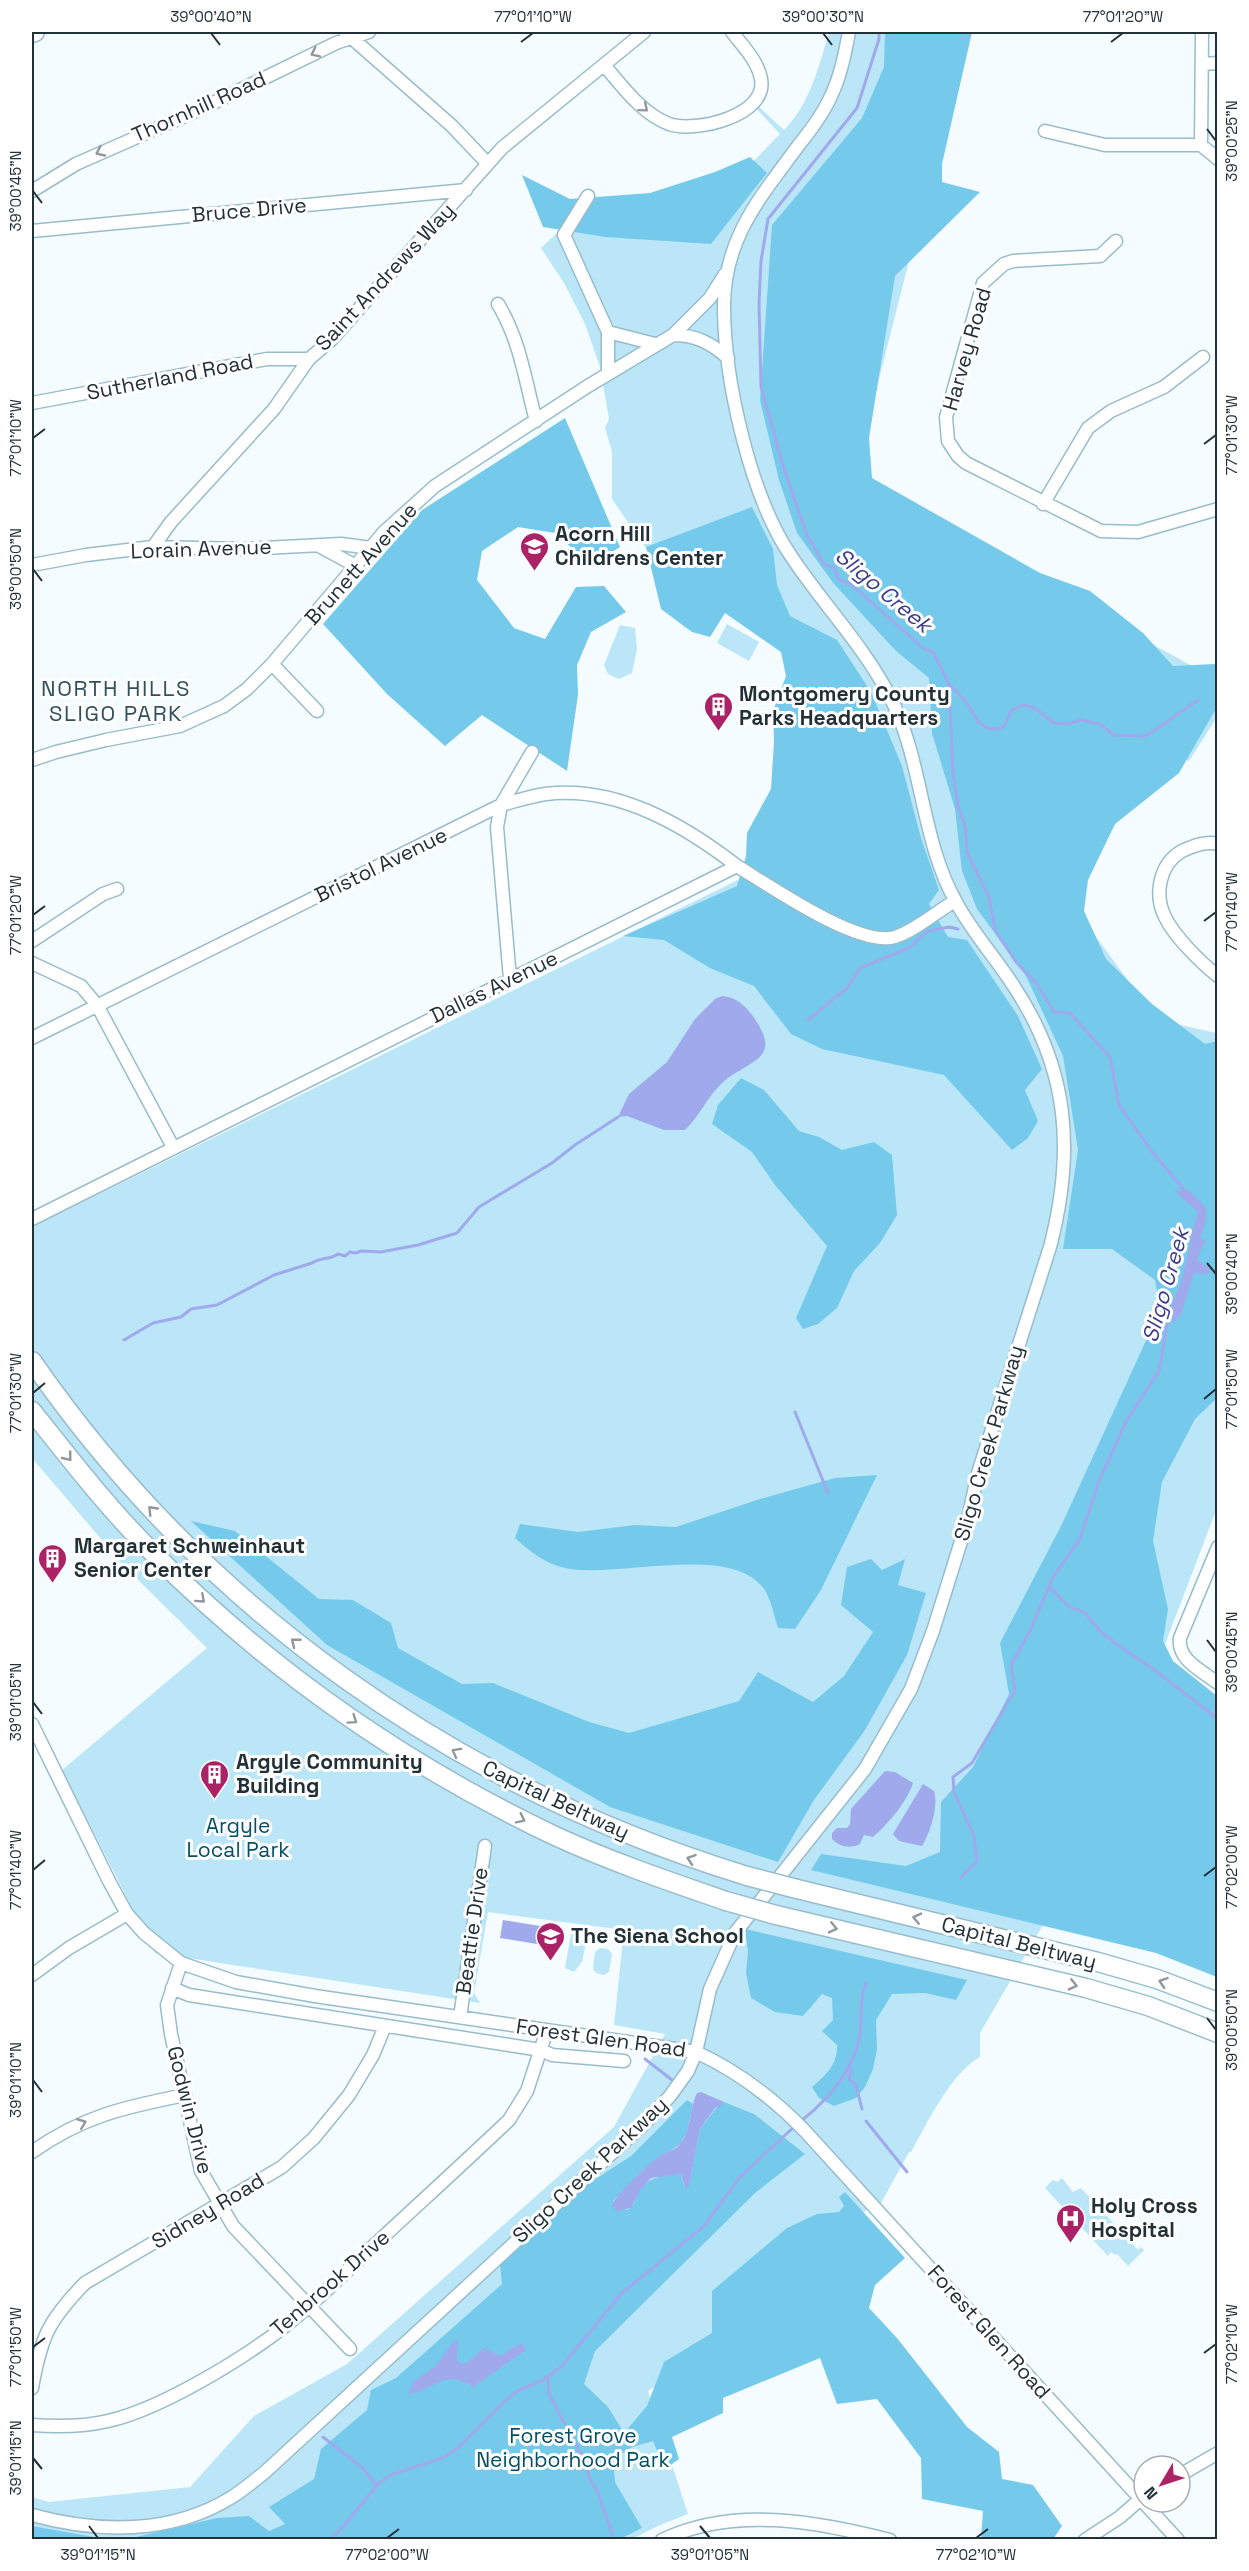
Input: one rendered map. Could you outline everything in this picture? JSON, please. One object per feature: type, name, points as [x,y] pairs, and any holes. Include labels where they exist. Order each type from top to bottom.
[{"type":"highway","name":"Capital Beltway","points":[[32,1361],[92,1442],[171,1530],[256,1610],[345,1680],[451,1749],[570,1811],[689,1858],[797,1889],[1030,1944],[1156,1979],[1218,2002]]},
{"type":"highway","name":"Capital Beltway","points":[[32,1410],[102,1498],[151,1551],[238,1633],[328,1703],[418,1762],[497,1807],[555,1836],[625,1865],[726,1901],[1148,2006],[1218,2033]]},
{"type":"street","name":"Thornhill Road","points":[[32,191],[97,154],[203,108],[349,35],[369,32]]},
{"type":"street","name":"Saint Andrews Way","points":[[153,548],[171,522],[274,409],[309,359],[332,339],[501,148],[644,32]]},
{"type":"street","points":[[604,65],[638,104],[652,115],[670,124],[692,127],[711,125],[750,106],[760,92],[762,80],[756,65],[732,32]]},
{"type":"street","name":"Sligo Creek Parkway","points":[[32,2515],[87,2528],[130,2528],[167,2523],[190,2516],[231,2498],[265,2472],[648,2120],[670,2096],[688,2071],[696,2052],[710,1989],[735,1933],[865,1769],[911,1689],[933,1631],[968,1519],[982,1462],[1050,1247],[1060,1209],[1065,1156],[1062,1110],[1051,1059],[1037,1022],[955,901],[936,849],[907,739],[893,703],[869,662],[791,556],[768,514],[746,445],[728,358],[724,306],[726,273],[731,252],[752,208],[816,123],[831,96],[843,63],[849,32]]},
{"type":"street","points":[[1201,145],[1202,32]]},
{"type":"street","points":[[349,35],[452,126],[488,164]]},
{"type":"street","points":[[1203,64],[1218,63]]},
{"type":"street","points":[[1045,132],[1105,145],[1201,145],[1218,159]]},
{"type":"street","name":"Bruce Drive","points":[[32,231],[466,189]]},
{"type":"street","points":[[588,195],[564,236],[608,332],[608,374]]},
{"type":"street","name":"Harvey Road","points":[[1116,241],[1100,256],[1013,261],[1004,264],[983,283],[973,312],[946,417],[948,441],[966,463],[1094,529],[1108,532],[1138,532],[1218,509]]},
{"type":"street","name":"Brunett Avenue","points":[[32,760],[56,752],[180,726],[224,706],[247,689],[272,664],[384,532],[435,486],[655,344],[673,335],[710,298],[726,273]]},
{"type":"street","points":[[498,304],[510,324],[516,341],[536,421]]},
{"type":"street","points":[[608,332],[655,344]]},
{"type":"street","points":[[673,335],[688,335],[703,340],[728,358]]},
{"type":"street","points":[[1043,504],[1088,428],[1111,411],[1164,387],[1203,357]]},
{"type":"street","name":"Sutherland Road","points":[[32,403],[267,359],[309,359]]},
{"type":"street","points":[[315,544],[329,549],[356,566]]},
{"type":"street","name":"Lorain Avenue","points":[[32,565],[86,555],[153,548],[244,549],[315,544],[341,544],[371,548]]},
{"type":"street","points":[[272,664],[317,711]]},
{"type":"street","points":[[510,979],[497,827],[501,805],[531,752]]},
{"type":"street","name":"Bristol Avenue","points":[[32,1038],[501,805],[546,794],[567,793],[625,802],[652,813],[710,845],[737,866]]},
{"type":"street","points":[[1218,844],[1196,845],[1178,853],[1161,877],[1159,899],[1165,918],[1200,962],[1218,976]]},
{"type":"street","points":[[737,866],[816,913],[855,933],[872,938],[894,937],[955,901]]},
{"type":"street","name":"Dallas Avenue","points":[[32,1218],[737,866]]},
{"type":"street","points":[[32,941],[94,899],[117,890]]},
{"type":"street","points":[[32,963],[81,986],[98,1005],[173,1147]]},
{"type":"street","points":[[1218,1547],[1180,1638],[1179,1649],[1183,1657],[1218,1683]]},
{"type":"street","name":"Forest Glen Road","points":[[32,1725],[127,1914],[144,1933],[181,1963],[236,1982],[315,1996],[696,2052],[749,2081],[804,2130],[1132,2486]]},
{"type":"street","name":"Beattie Drive","points":[[460,2017],[485,1846]]},
{"type":"street","points":[[32,1974],[69,1948],[127,1914]]},
{"type":"street","name":"Godwin Drive","points":[[181,1963],[167,2004],[171,2034],[201,2171],[233,2226],[350,2349]]},
{"type":"street","name":"Forest Glen Road","points":[[172,1988],[189,1995],[541,2050],[552,2055],[624,2061]]},
{"type":"street","name":"Sidney Road","points":[[32,2388],[39,2348],[49,2325],[84,2283],[282,2167],[314,2138],[349,2095],[373,2055],[385,2025]]},
{"type":"street","name":"Tenbrook Drive","points":[[32,2425],[62,2427],[88,2425],[111,2420],[144,2408],[194,2384],[250,2351],[309,2306],[509,2120],[527,2091],[547,2030]]},
{"type":"street","points":[[32,2152],[79,2123],[130,2106],[185,2095]]},
{"type":"street","points":[[1192,2468],[1218,2453]]},
{"type":"street","points":[[1085,2540],[1120,2517],[1132,2506]]},
{"type":"street","name":"Forest Glen Road","points":[[1156,2514],[1178,2540]]},
{"type":"street","points":[[662,2540],[698,2526],[762,2520],[822,2524],[890,2540]]},
{"type":"green space","points":[[829,32],[967,32],[853,482],[1196,668],[1217,670],[1217,717],[1189,761],[1181,758],[1122,809],[1072,904],[1157,1020],[1217,1033],[1217,1508],[1159,1660],[1064,1889],[980,2033],[980,2057],[969,2065],[949,2087],[880,2205],[875,2201],[772,2308],[648,2391],[688,2514],[630,2540],[32,2539],[32,2497],[49,2502],[190,2487],[254,2416],[347,2364],[614,2127],[665,2034],[614,2025],[624,1930],[488,1912],[474,1993],[480,2003],[155,1953],[62,1770],[207,1648],[124,1566],[32,1458],[32,1227],[752,873],[751,858],[810,651],[648,551],[612,499],[612,452],[605,428],[609,419],[600,367],[585,324],[564,283],[541,248],[590,202],[680,193],[747,168],[780,134],[755,107],[757,105],[784,130],[807,97]]},
{"type":"green space","points":[[885,32],[972,32],[942,164],[942,182],[980,192],[895,276],[869,438],[872,478],[1040,573],[1090,591],[1143,633],[1173,666],[1215,664],[1217,707],[1179,773],[1115,824],[1088,880],[1084,911],[1106,959],[1152,1004],[1205,1044],[1217,1041],[1217,1398],[1195,1419],[1162,1482],[1153,1541],[1168,1609],[1163,1641],[1173,1661],[1217,1696],[1217,1977],[1156,1953],[811,1870],[821,1854],[906,1866],[940,1852],[941,1802],[973,1767],[1009,1694],[1000,1643],[1062,1524],[1160,1310],[1155,1280],[1112,1249],[1063,1249],[1078,1150],[1063,1056],[1026,976],[977,909],[962,871],[955,809],[932,733],[929,678],[896,651],[834,584],[797,533],[779,480],[760,400],[772,225],[862,118],[884,67]]},
{"type":"green space","points":[[750,157],[767,173],[711,244],[605,237],[543,227],[522,175],[570,199],[650,193],[715,172]]},
{"type":"green space","points":[[565,418],[620,547],[591,565],[555,533],[518,527],[482,551],[477,580],[514,628],[545,639],[576,587],[604,586],[626,612],[591,632],[577,665],[578,695],[567,771],[482,715],[445,746],[387,694],[323,624],[422,510]]},
{"type":"green space","points":[[752,507],[773,549],[777,585],[790,616],[837,640],[871,692],[902,766],[921,838],[939,890],[929,904],[948,937],[967,940],[1018,1016],[1042,1069],[1025,1090],[1038,1121],[1028,1138],[1012,1150],[944,1075],[822,1049],[791,1034],[754,986],[710,968],[664,940],[623,936],[737,886],[746,856],[747,833],[771,789],[773,711],[786,676],[781,652],[725,613],[710,637],[692,632],[661,609],[646,547]]},
{"type":"green space","points":[[727,624],[759,642],[749,661],[717,643]]},
{"type":"green space","points":[[620,625],[635,628],[637,649],[632,673],[619,679],[608,674],[604,665]]},
{"type":"green space","points":[[741,1078],[764,1090],[799,1131],[819,1137],[842,1150],[874,1142],[892,1155],[897,1215],[880,1243],[854,1271],[837,1308],[818,1324],[803,1329],[796,1318],[827,1246],[775,1185],[752,1152],[712,1124],[718,1105]]},
{"type":"green space","points":[[877,1475],[821,1590],[795,1629],[778,1628],[764,1589],[748,1575],[726,1567],[671,1565],[587,1570],[565,1568],[538,1556],[515,1538],[520,1524],[578,1532],[635,1525],[676,1527],[757,1500],[835,1478]]},
{"type":"green space","points":[[191,1521],[235,1531],[319,1599],[353,1600],[391,1623],[398,1648],[462,1684],[493,1683],[589,1722],[629,1733],[739,1701],[758,1672],[813,1702],[844,1676],[873,1632],[841,1605],[847,1567],[871,1559],[882,1570],[905,1559],[898,1585],[926,1593],[907,1655],[865,1730],[814,1800],[778,1862],[610,1807],[327,1645]]},
{"type":"green space","points":[[745,1929],[967,1980],[956,2000],[925,1993],[892,1994],[876,2020],[877,2049],[873,2069],[865,2087],[856,2098],[834,2106],[819,2098],[812,2087],[826,2073],[837,2052],[837,2045],[822,2031],[833,2020],[832,1998],[822,1994],[803,2016],[775,2012],[751,1998],[746,1973],[748,1952]]},
{"type":"green space","points":[[571,1934],[587,1938],[582,1962],[574,1972],[565,1968]]},
{"type":"green space","points":[[600,1948],[608,1949],[612,1954],[609,1972],[604,1975],[596,1973],[593,1969],[595,1952]]},
{"type":"green space","name":"Forest Grove Neighborhood Park","points":[[687,2100],[693,2104],[687,2132],[680,2144],[643,2170],[613,2201],[627,2210],[633,2205],[641,2188],[650,2180],[681,2174],[684,2186],[689,2185],[700,2129],[717,2107],[724,2102],[754,2114],[805,2154],[755,2193],[595,2351],[584,2384],[608,2407],[624,2433],[647,2406],[664,2362],[712,2333],[712,2291],[787,2228],[817,2214],[839,2212],[844,2206],[839,2197],[845,2192],[905,2258],[875,2285],[869,2308],[897,2338],[967,2427],[999,2452],[1002,2479],[1033,2485],[1062,2526],[1053,2539],[981,2539],[983,2511],[922,2499],[921,2458],[877,2399],[837,2404],[820,2358],[723,2398],[723,2413],[672,2437],[679,2459],[665,2469],[653,2441],[632,2447],[613,2459],[615,2482],[642,2528],[620,2539],[32,2540],[32,2526],[94,2537],[136,2537],[217,2518],[249,2516],[269,2531],[285,2524],[269,2507],[314,2479],[321,2449],[367,2410],[371,2390],[396,2378],[502,2284],[500,2265],[588,2184],[631,2156]]},
{"type":"green space","points":[[1062,2178],[1073,2192],[1081,2188],[1138,2250],[1141,2247],[1144,2250],[1128,2266],[1117,2254],[1111,2252],[1108,2256],[1045,2188],[1053,2180],[1057,2182]]},
{"type":"shaded area","points":[[722,996],[742,1004],[761,1030],[765,1042],[764,1051],[759,1058],[722,1083],[685,1130],[664,1130],[627,1116],[618,1117],[629,1094],[667,1062],[695,1019],[715,999]]},
{"type":"shaded area","points":[[1189,1190],[1206,1208],[1206,1221],[1200,1238],[1205,1241],[1197,1260],[1211,1269],[1208,1274],[1194,1273],[1181,1314],[1174,1323],[1168,1309],[1183,1275],[1198,1212],[1174,1191]]},
{"type":"shaded area","points":[[885,1771],[895,1772],[913,1783],[902,1805],[873,1837],[864,1835],[860,1844],[853,1846],[835,1842],[832,1839],[832,1833],[837,1828],[847,1828],[850,1824],[851,1809]]},
{"type":"shaded area","points":[[923,1784],[934,1791],[935,1812],[922,1846],[899,1841],[893,1834]]},
{"type":"shaded area","points":[[503,1920],[540,1926],[537,1944],[500,1938]]},
{"type":"shaded area","points":[[701,2092],[724,2102],[719,2108],[716,2107],[700,2129],[689,2186],[685,2188],[681,2174],[651,2178],[641,2189],[631,2208],[617,2211],[612,2206],[626,2186],[651,2163],[679,2145],[688,2127],[694,2099],[697,2093]]},
{"type":"shaded area","points":[[458,2340],[457,2360],[462,2364],[468,2362],[484,2348],[501,2356],[522,2343],[526,2350],[473,2387],[463,2382],[447,2380],[408,2394],[414,2381],[435,2367],[454,2341]]},
{"type":"waterway","name":"Sligo Creek","points":[[879,32],[879,39],[857,108],[768,219],[761,261],[759,303],[761,387],[785,472],[807,535],[824,564],[835,568],[838,579],[852,585],[924,649],[933,652],[949,684],[953,773],[958,807],[965,825],[967,852],[989,897],[995,930],[1016,962],[1037,984],[1054,1012],[1070,1013],[1110,1057],[1119,1105],[1153,1153],[1187,1193]]},
{"type":"waterway","points":[[949,684],[967,703],[979,723],[989,729],[1004,726],[1012,710],[1023,705],[1033,707],[1054,723],[1067,724],[1081,720],[1100,724],[1113,735],[1146,736],[1198,700]]},
{"type":"waterway","points":[[808,1020],[847,988],[860,968],[909,948],[928,931],[949,927],[958,929]]},
{"type":"waterway","points":[[124,1340],[153,1323],[181,1317],[191,1309],[217,1305],[274,1275],[319,1260],[338,1254],[345,1256],[350,1252],[381,1252],[418,1245],[457,1233],[479,1207],[552,1163],[618,1117]]},
{"type":"waterway","name":"Sligo Creek","points":[[961,1877],[977,1862],[974,1836],[954,1792],[953,1777],[972,1763],[1015,1690],[1011,1665],[1030,1631],[1053,1577],[1080,1539],[1099,1481],[1127,1420],[1159,1371],[1171,1315]]},
{"type":"waterway","points":[[795,1412],[828,1493]]},
{"type":"waterway","points":[[1049,1587],[1070,1607],[1084,1612],[1101,1632],[1218,1719]]},
{"type":"waterway","points":[[801,2121],[830,2094],[852,2060],[860,2034],[866,1983]]},
{"type":"waterway","points":[[645,2059],[672,2080]]},
{"type":"waterway","points":[[849,2064],[851,2070],[849,2079],[856,2085],[862,2109]]},
{"type":"waterway","points":[[866,2121],[907,2172]]},
{"type":"waterway","points":[[329,2540],[380,2482],[393,2474],[445,2457],[460,2446],[506,2400],[519,2390],[541,2381],[561,2367],[621,2294],[704,2226],[740,2177],[796,2125]]},
{"type":"waterway","points":[[548,2376],[549,2394],[584,2460],[613,2536]]},
{"type":"waterway","points":[[323,2437],[363,2468],[376,2485]]},
{"type":"place","name":"Acorn Hill Childrens Center","points":[[534,572]]},
{"type":"place","name":"Montgomery County Parks Headquarters","points":[[718,732]]},
{"type":"place","name":"Margaret Schweinhaut Senior Center","points":[[53,1584]]},
{"type":"place","name":"Argyle Community Building","points":[[215,1800]]},
{"type":"place","name":"The Siena School","points":[[550,1962]]},
{"type":"place","name":"Holy Cross Hospital","points":[[1070,2244]]},
{"type":"district","name":"NORTH HILLS SLIGO PARK","points":[[116,700]]},
{"type":"park label","name":"Argyle Local Park","points":[[238,1838]]}]
